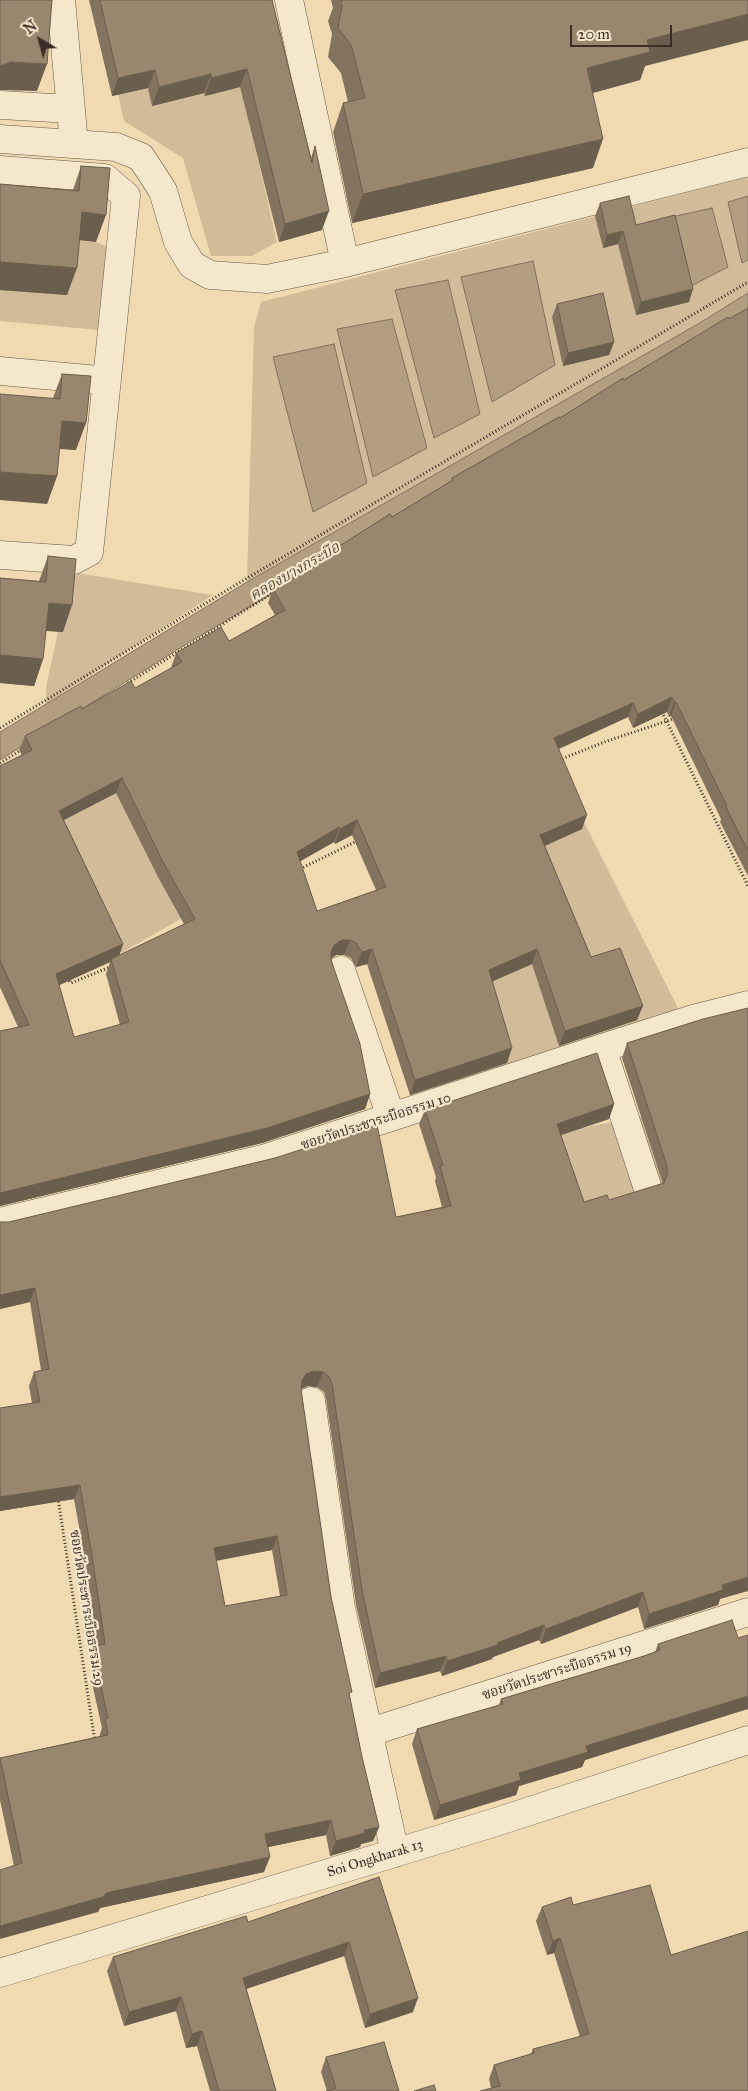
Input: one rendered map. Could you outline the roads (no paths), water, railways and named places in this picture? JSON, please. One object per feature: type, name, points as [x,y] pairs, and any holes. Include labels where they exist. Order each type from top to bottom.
[{"type":"street","points":[[61,0],[74,144]]},
{"type":"street","points":[[290,0],[345,263]]},
{"type":"street","points":[[0,105],[71,109]]},
{"type":"street","points":[[0,139],[116,147],[141,157],[163,191],[178,242],[192,265],[210,275],[268,279],[345,263],[748,162]]},
{"type":"street","points":[[0,170],[105,178],[126,196],[89,552],[74,560],[0,555]]},
{"type":"street","points":[[0,371],[107,381]]},
{"type":"street","points":[[342,970],[390,1117]]},
{"type":"street","name":"ซอยวัดประชาระบือธรรม 10","points":[[0,1222],[266,1158],[693,1019],[748,1005]]},
{"type":"street","points":[[602,1048],[647,1186]]},
{"type":"street","points":[[311,1401],[341,1608],[367,1734],[395,1853]]},
{"type":"street","name":"ซอยวัดประชาระบือธรรม 19","points":[[367,1734],[748,1612]]},
{"type":"street","name":"Soi Ongkharak 13","points":[[0,1973],[493,1823],[748,1740]]},
{"type":"water","points":[[748,196],[748,260],[742,263],[728,202]]},
{"type":"water","points":[[712,208],[728,267],[691,286],[672,217]]},
{"type":"water","points":[[533,261],[555,365],[492,402],[461,277]]},
{"type":"water","points":[[448,280],[480,414],[434,438],[395,290]]},
{"type":"water","name":"คลองบางกระบือ","points":[[748,293],[748,316],[193,640],[0,760],[0,732],[247,582],[698,324]]},
{"type":"water","points":[[392,319],[427,448],[373,477],[337,329]]},
{"type":"water","points":[[334,344],[367,483],[313,512],[273,357]]}]
